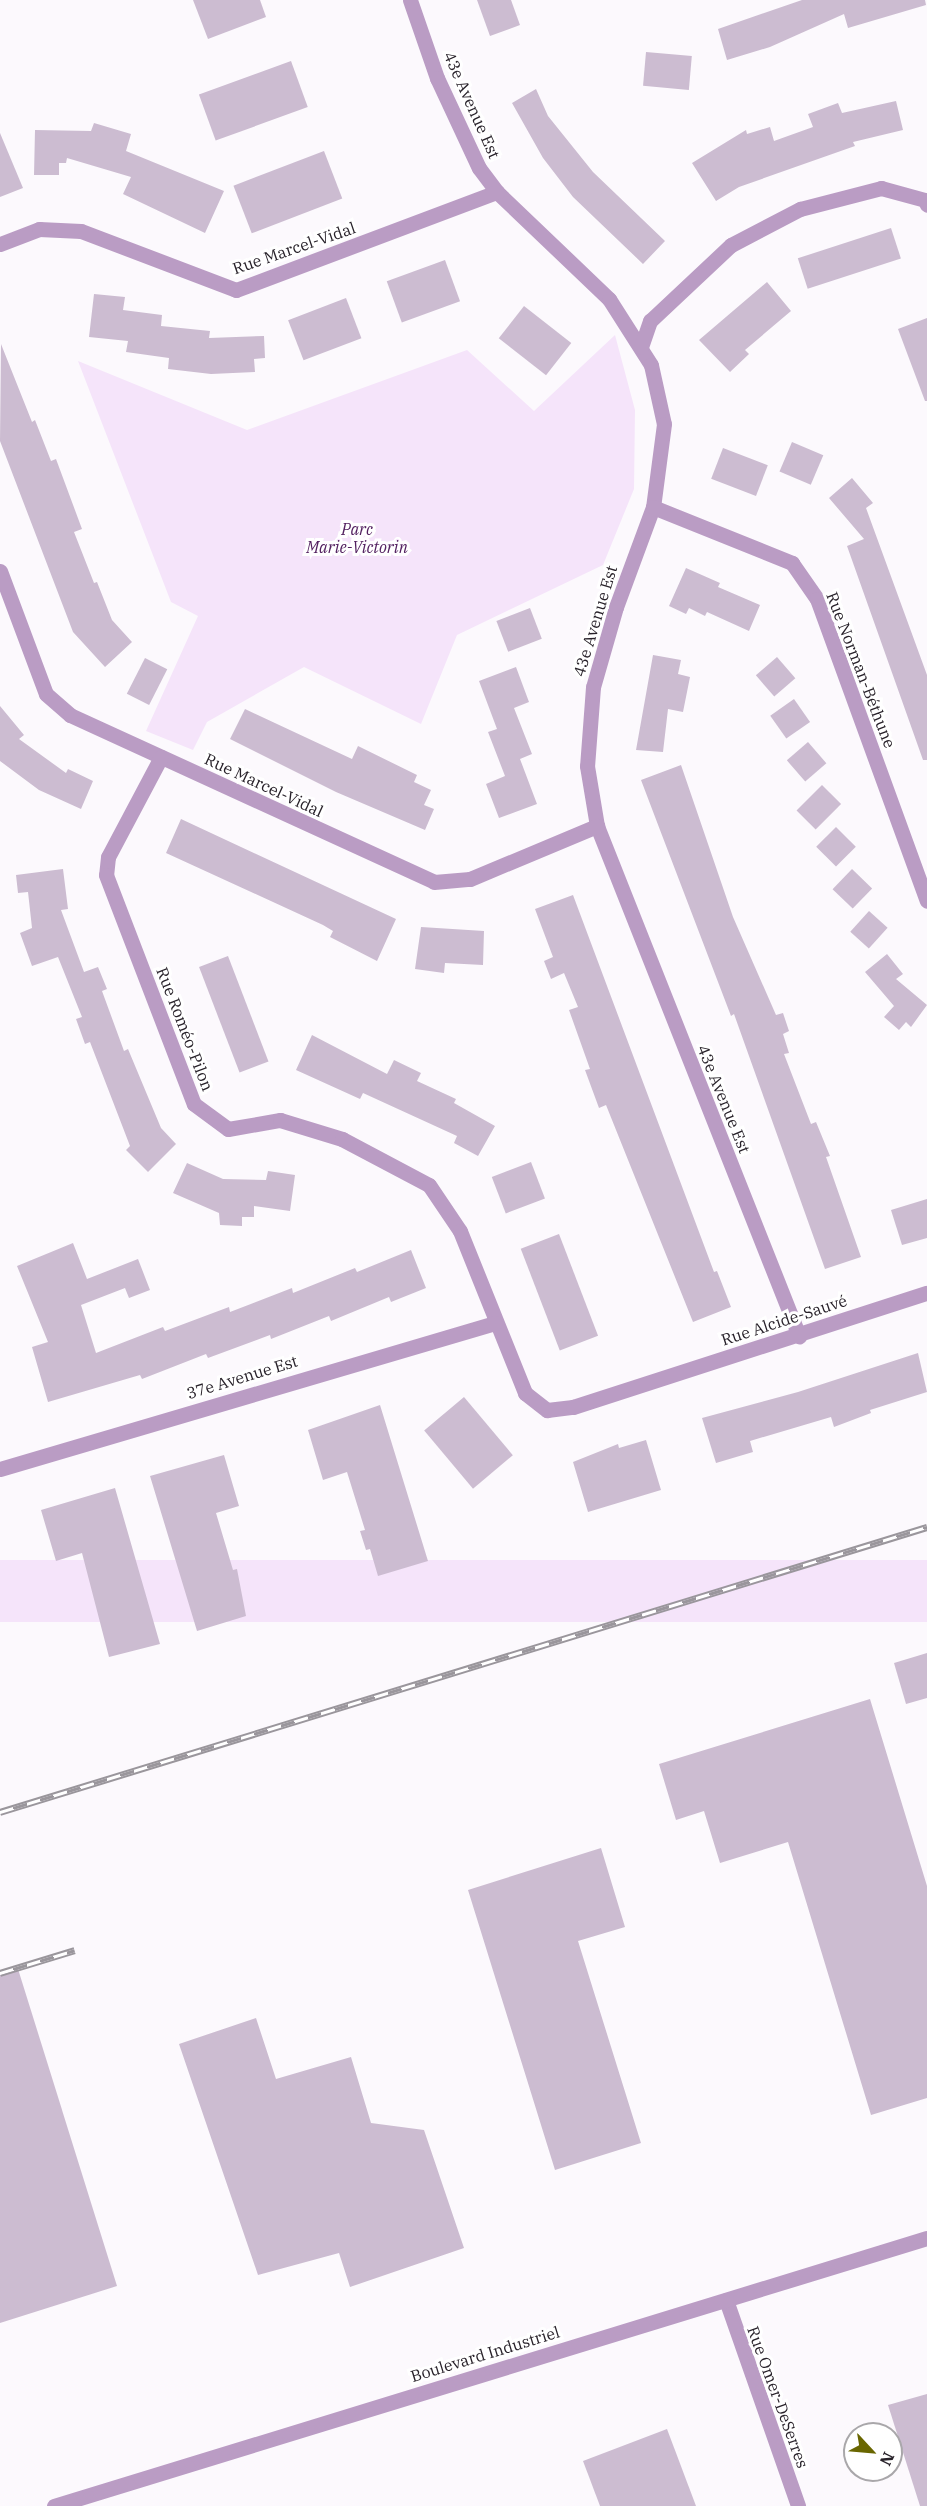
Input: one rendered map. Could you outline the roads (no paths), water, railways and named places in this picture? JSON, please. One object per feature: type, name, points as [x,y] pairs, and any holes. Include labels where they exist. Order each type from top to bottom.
[{"type":"street","name":"43e Avenue Est","points":[[410,0],[436,78],[479,168],[497,192],[609,299],[651,365],[664,424],[653,507],[616,607],[593,687],[587,766],[597,826],[799,1336]]},
{"type":"street","points":[[641,347],[650,321],[731,245],[800,209],[881,188],[925,200],[927,205]]},
{"type":"street","name":"Rue Marcel-Vidal","points":[[0,244],[39,229],[81,231],[236,290],[497,192]]},
{"type":"street","name":"Rue Norman-Béthune","points":[[653,507],[792,563],[817,599],[927,901]]},
{"type":"street","name":"Rue Marcel-Vidal","points":[[0,571],[46,694],[70,715],[434,882],[470,879],[597,826]]},
{"type":"street","name":"Rue Roméo-Pilon","points":[[161,757],[108,857],[106,875],[194,1104],[228,1129],[280,1120],[342,1139],[429,1185],[460,1231],[525,1393],[547,1410],[573,1407],[652,1381]]},
{"type":"street","name":"Rue Alcide-Sauvé","points":[[652,1381],[799,1336],[927,1293]]},
{"type":"street","name":"37e Avenue Est","points":[[0,1469],[495,1323]]},
{"type":"street","name":"Boulevard Industriel","points":[[54,2506],[927,2238]]},
{"type":"street","name":"Rue Omer-DeSerres","points":[[726,2300],[798,2506]]},
{"type":"railway","points":[[0,1812],[927,1527]]},
{"type":"railway","points":[[0,1973],[75,1950]]},
{"type":"park label","name":"Parc Marie-Victorin","points":[[357,538]]}]
